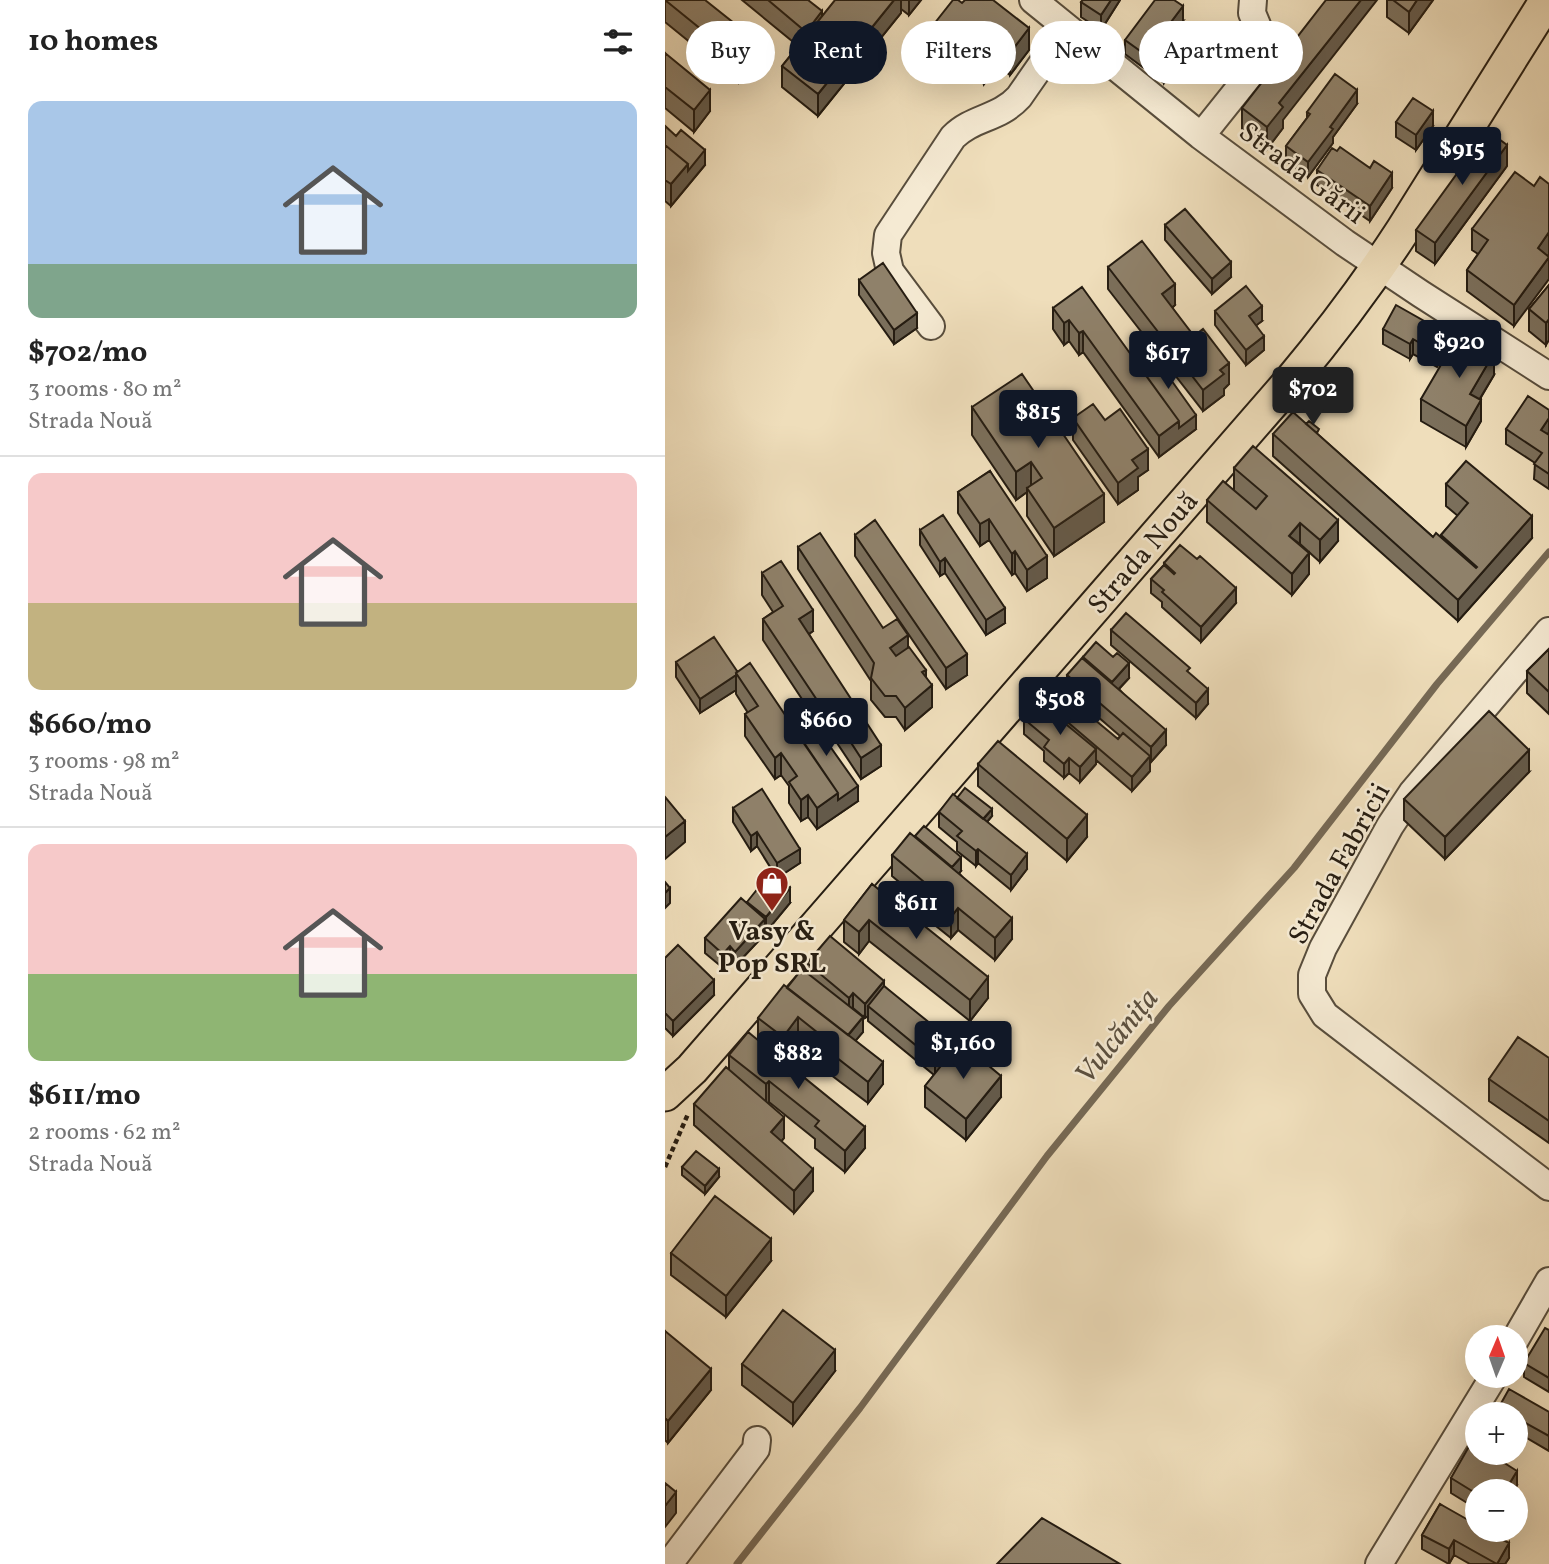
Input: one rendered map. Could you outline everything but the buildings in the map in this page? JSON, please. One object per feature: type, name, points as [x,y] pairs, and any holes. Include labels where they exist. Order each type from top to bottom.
[{"type":"main road","name":"Strada Nouă","points":[[665,1094],[692,1069],[1342,320],[1379,267],[1547,0]]},
{"type":"main road","name":"Strada Nouă","points":[[665,1121],[692,1069]]},
{"type":"street","name":"Strada Gării","points":[[1033,0],[1058,21]]},
{"type":"street","points":[[1201,136],[1261,61],[1264,42],[1252,13],[1253,0]]},
{"type":"street","name":"Strada Gării","points":[[1125,75],[1201,136],[1379,267],[1549,376]]},
{"type":"street","points":[[931,326],[890,271],[886,253],[888,235],[953,137],[975,122],[1010,107],[1030,81]]},
{"type":"street","name":"Strada Fabricii","points":[[1549,631],[1412,793],[1390,826],[1323,948],[1312,975],[1312,994],[1325,1015],[1549,1187]]},
{"type":"street","points":[[1528,1328],[1541,1316],[1549,1281]]},
{"type":"street","points":[[1380,1564],[1487,1388]]},
{"type":"street","points":[[669,1564],[756,1449],[757,1440]]},
{"type":"waterway","name":"Vulcănița","points":[[737,1564],[860,1408],[1047,1156],[1169,1006],[1294,868],[1437,684],[1549,552]]},
{"type":"place","name":"Vasy & Pop SRL","points":[[772,913]]}]
